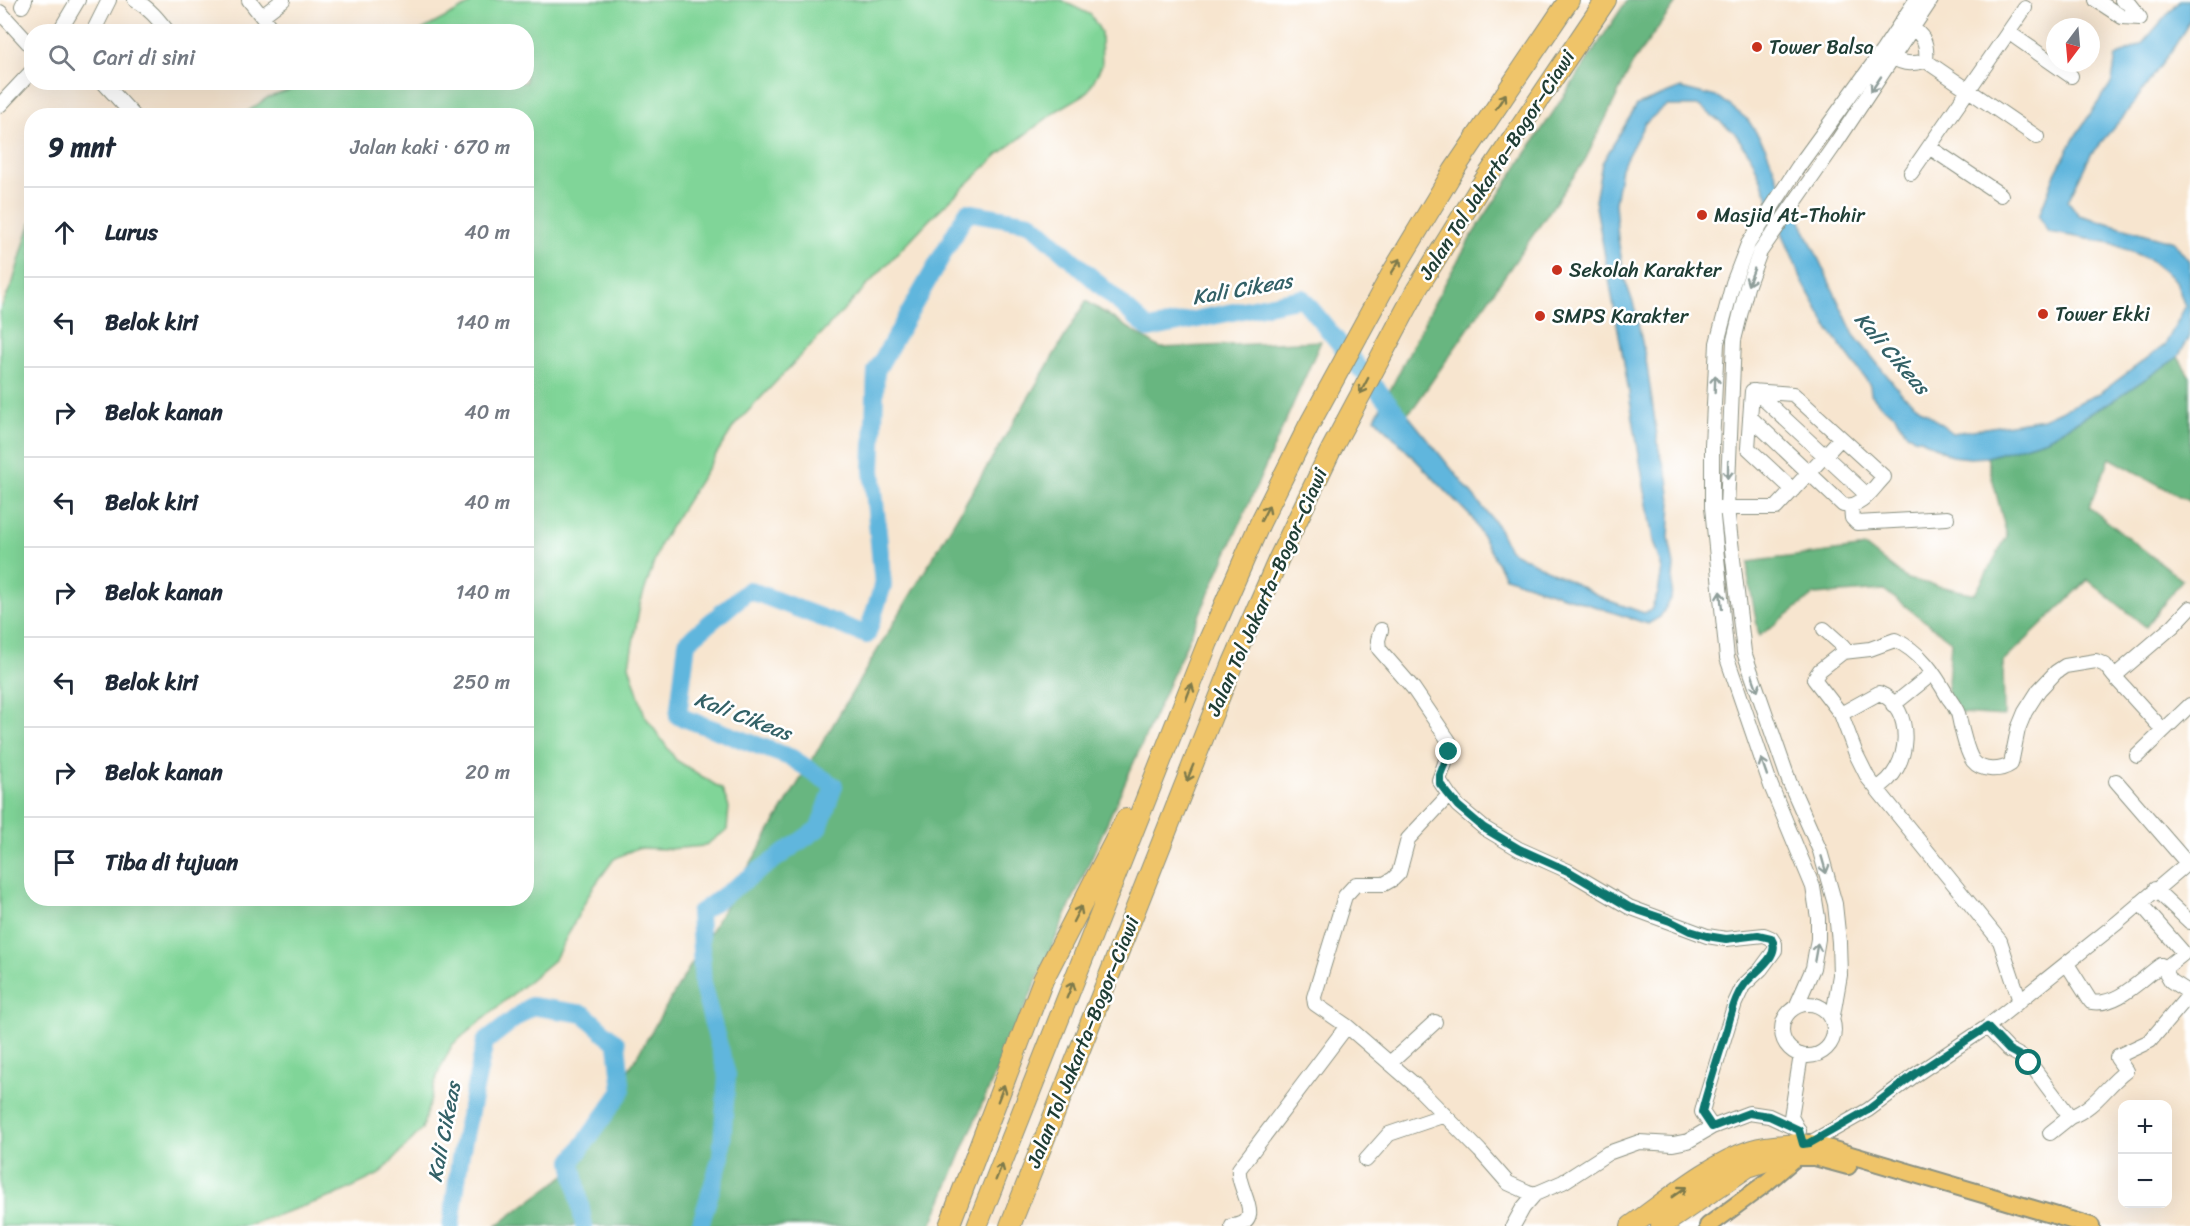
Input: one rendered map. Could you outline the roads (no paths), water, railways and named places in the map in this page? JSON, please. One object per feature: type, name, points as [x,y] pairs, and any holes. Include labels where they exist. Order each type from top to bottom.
[{"type":"highway","name":"Jalan Tol Jakarta–Bogor–Ciawi","points":[[977,1226],[1208,642],[1260,523],[1309,425],[1368,317],[1454,170],[1569,0]]},
{"type":"highway","name":"Jalan Tol Jakarta–Bogor–Ciawi","points":[[1010,1226],[1233,663],[1279,558],[1331,450],[1417,289],[1482,184],[1606,0]]},
{"type":"highway","points":[[949,1226],[1043,980],[1179,717]]},
{"type":"highway","points":[[1631,1226],[1704,1175],[1730,1160],[1754,1150],[1802,1143]]},
{"type":"highway","points":[[1661,1226],[1748,1167],[1776,1158],[1802,1143]]},
{"type":"main road","points":[[1802,1143],[2080,1225]]},
{"type":"main road","points":[[1708,1226],[1766,1184],[1802,1143]]},
{"type":"main road","points":[[1802,1143],[1815,1157],[2053,1226]]},
{"type":"street","points":[[64,24],[78,0]]},
{"type":"street","points":[[97,24],[109,0]]},
{"type":"street","points":[[135,0],[144,5],[162,24]]},
{"type":"street","points":[[249,0],[268,24]]},
{"type":"street","points":[[262,16],[283,0]]},
{"type":"street","points":[[1908,24],[1916,0]]},
{"type":"street","points":[[1832,1022],[1820,1007],[1808,1004],[1796,1007],[1786,1015],[1782,1026],[1786,1044],[1801,1055],[1813,1055],[1824,1050],[1833,1034],[1832,1022],[1840,975],[1839,942],[1835,904],[1820,851],[1789,781],[1744,652],[1727,508],[1734,340],[1747,287],[1760,252],[1804,189],[1908,24],[1931,0]]},
{"type":"street","points":[[2096,0],[2122,17],[2139,18],[2129,4],[2122,0]]},
{"type":"street","points":[[1911,174],[2025,8]]},
{"type":"street","points":[[0,12],[24,38]]},
{"type":"street","points":[[1908,24],[1924,39],[1927,47],[1926,61]]},
{"type":"street","points":[[2008,32],[2071,76]]},
{"type":"street","points":[[1888,54],[1899,63],[1911,65],[1926,61],[2037,137]]},
{"type":"street","points":[[1796,1007],[1813,968],[1818,939],[1818,918],[1813,887],[1771,786],[1727,658],[1712,507],[1712,445],[1717,343],[1733,283],[1748,244],[1798,167],[1888,54]]},
{"type":"street","points":[[0,105],[24,80]]},
{"type":"street","points":[[110,90],[127,108]]},
{"type":"street","points":[[1929,147],[2001,195]]},
{"type":"street","points":[[1750,417],[1843,505],[1851,507],[1860,504],[1884,477],[1793,394],[1752,390],[1750,417],[1748,448],[1793,490]]},
{"type":"street","points":[[1755,391],[1867,495]]},
{"type":"street","points":[[1712,507],[1776,508],[1841,438]]},
{"type":"street","points":[[1712,445],[1729,441]]},
{"type":"street","points":[[1851,507],[1852,518],[1857,523],[1947,518]]},
{"type":"street","points":[[2113,675],[2174,626],[2190,608]]},
{"type":"street","points":[[1824,629],[1844,646],[1843,652]]},
{"type":"street","points":[[1381,630],[1378,649],[1413,688],[1449,741],[1449,752],[1439,780],[1458,806],[1484,828],[1519,849],[1568,871],[1629,907],[1707,936],[1726,939],[1764,935],[1771,938],[1775,944],[1774,950],[1761,969],[1743,986],[1735,1003],[1702,1112],[1712,1127]]},
{"type":"street","points":[[2020,1001],[2000,941],[1869,778],[1861,765],[1841,714],[1814,679],[1820,670],[1843,652],[1870,649],[1895,640],[1905,645],[1926,663],[1957,711],[1973,760],[1980,766],[1993,769],[2003,769],[2011,764],[2018,729],[2025,712],[2039,690],[2065,666],[2096,662],[2104,665],[2162,729]]},
{"type":"street","points":[[1727,658],[1744,652]]},
{"type":"street","points":[[1893,705],[1933,673]]},
{"type":"street","points":[[1841,714],[1879,693],[1888,697],[1902,722],[1906,736],[1899,766],[1887,783],[1878,788]]},
{"type":"street","points":[[2137,756],[2162,729],[2190,705]]},
{"type":"street","points":[[1802,1143],[1868,1110],[1915,1074],[1987,1027],[2067,964],[2189,862],[2116,781]]},
{"type":"street","points":[[1449,795],[1408,839],[1399,873],[1393,879],[1384,884],[1356,884],[1346,896],[1341,906],[1314,1000],[1318,1008],[1347,1026],[1390,1063],[1445,1115],[1508,1182],[1535,1194]]},
{"type":"street","points":[[2155,889],[2190,922]]},
{"type":"street","points":[[2140,903],[2182,951],[2183,954],[2178,960],[2164,969]]},
{"type":"street","points":[[2050,1133],[2070,1117],[2095,1103],[2112,1082],[2126,1071],[2117,1058],[2118,1056],[2150,1041],[2190,994],[2171,981],[2161,965],[2144,980],[2108,1002],[2101,1004],[2091,1002],[2067,964]]},
{"type":"street","points":[[1390,1063],[1435,1022]]},
{"type":"street","points":[[1232,1226],[1243,1225],[1250,1213],[1250,1207],[1238,1178],[1239,1169],[1347,1026]]},
{"type":"street","points":[[1987,1027],[2009,1050],[2024,1058],[2070,1117]]},
{"type":"street","points":[[1801,1055],[1791,1117],[1802,1143]]},
{"type":"street","points":[[1513,1226],[1523,1208],[1535,1194],[1563,1182],[1608,1153],[1639,1142],[1673,1144],[1688,1141],[1712,1127],[1749,1113],[1769,1116],[1802,1143]]},
{"type":"street","points":[[1366,1160],[1391,1132],[1445,1115]]},
{"type":"water","points":[[2180,0],[2190,0],[2190,21],[2128,111],[2091,154],[2068,201],[2079,215],[2174,242],[2190,262],[2190,336],[2178,357],[2115,399],[2047,439],[1987,457],[1970,458],[1952,456],[1921,439],[1915,439],[1905,431],[1896,416],[1881,406],[1871,394],[1870,385],[1829,330],[1802,281],[1752,158],[1734,132],[1699,106],[1666,106],[1645,123],[1621,168],[1615,203],[1625,280],[1635,308],[1647,366],[1659,450],[1668,478],[1671,502],[1669,538],[1674,566],[1671,599],[1660,617],[1648,624],[1505,577],[1472,518],[1375,418],[1388,394],[1407,414],[1497,525],[1509,550],[1607,600],[1644,613],[1651,610],[1658,593],[1662,569],[1653,541],[1595,201],[1602,163],[1637,105],[1681,88],[1720,98],[1748,120],[1765,146],[1780,184],[1792,202],[1854,335],[1903,395],[1953,433],[2043,419],[2100,393],[2165,345],[2185,307],[2176,281],[2150,260],[2111,243],[2048,232],[2039,216],[2054,176],[2076,135],[2112,82],[2116,56],[2141,45]]},
{"type":"waterway","name":"Kali Cikeas","points":[[700,1226],[721,1157],[727,1075],[703,987],[699,913],[819,828],[834,786],[792,758],[678,716],[687,642],[749,590],[867,635],[883,585],[872,470],[876,371],[967,212],[1031,223],[1149,329],[1302,298],[1400,417]]},
{"type":"waterway","name":"Kali Cikeas","points":[[451,1226],[460,1158],[485,1042],[531,1006],[584,1014],[617,1044],[622,1091],[572,1161],[584,1226]]},
{"type":"place","name":"Tower Balsa","points":[[1757,47]]},
{"type":"place","name":"Masjid At-Thohir","points":[[1702,215]]},
{"type":"place","name":"Sekolah Karakter","points":[[1557,270]]},
{"type":"place","name":"Tower Ekki","points":[[2043,314]]},
{"type":"place","name":"SMPS Karakter","points":[[1540,316]]}]
